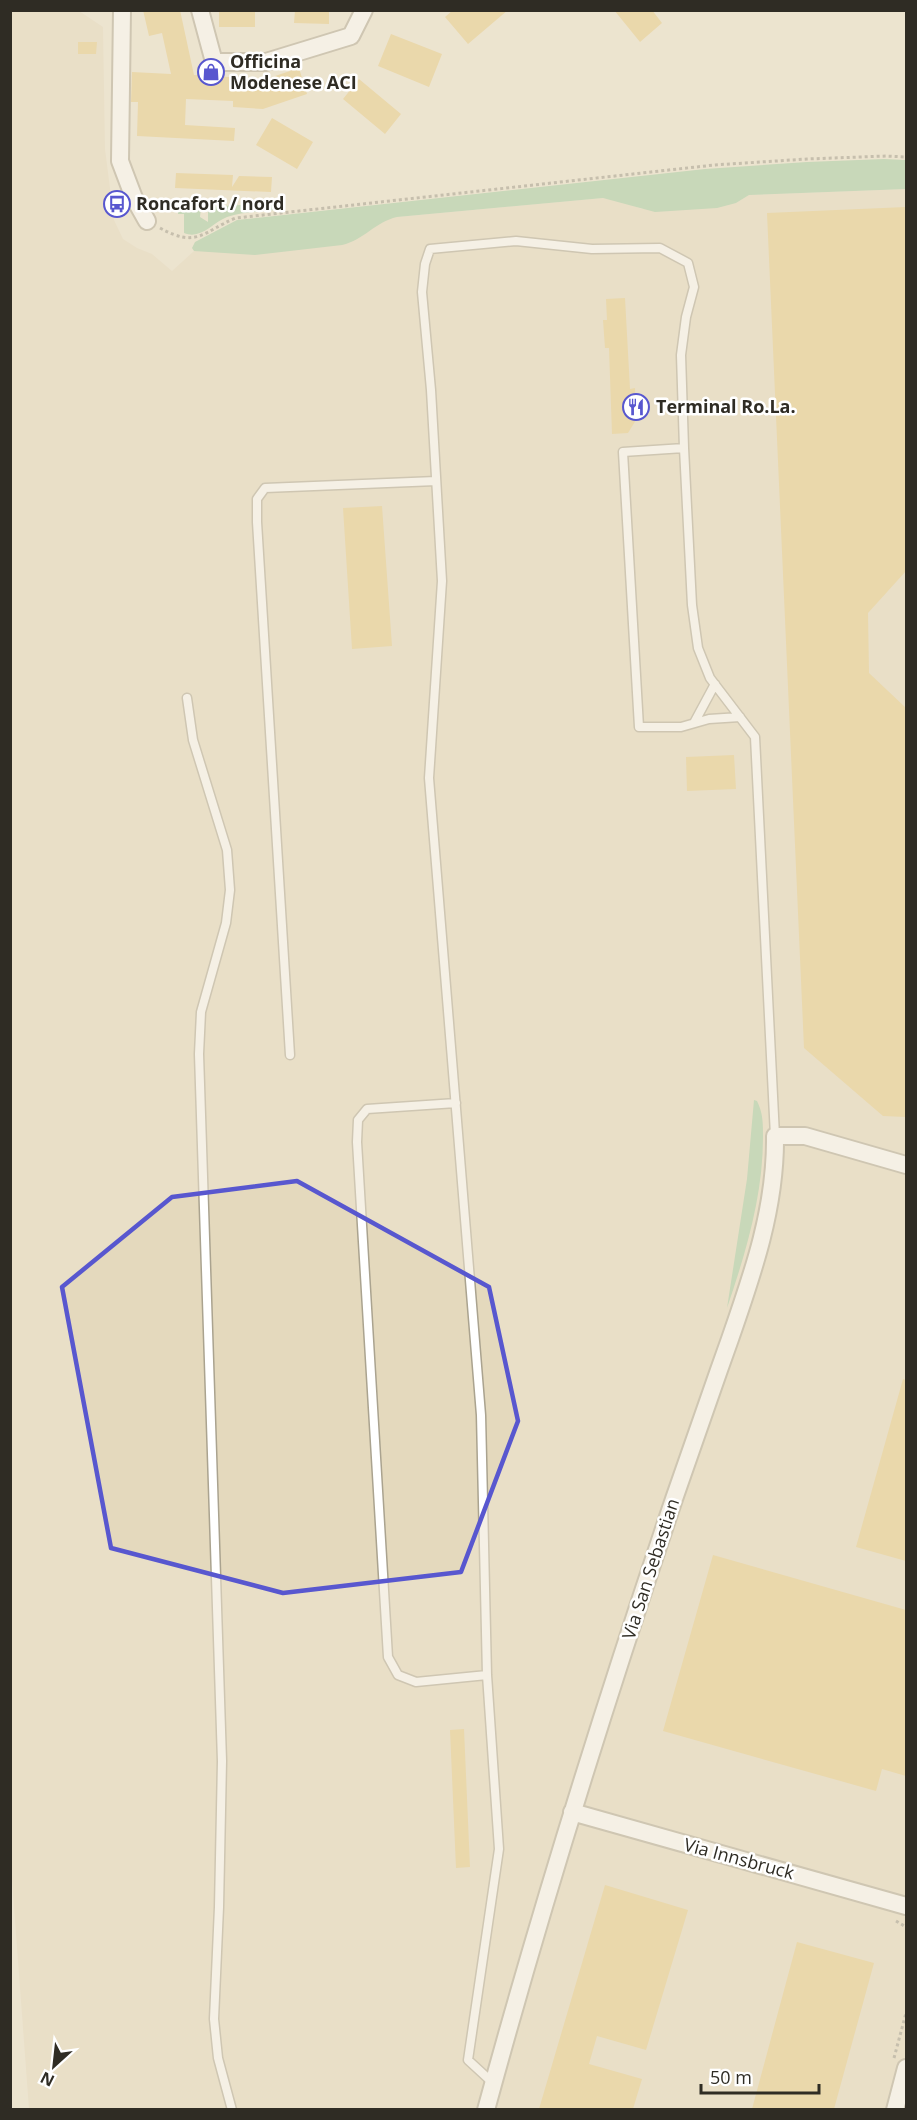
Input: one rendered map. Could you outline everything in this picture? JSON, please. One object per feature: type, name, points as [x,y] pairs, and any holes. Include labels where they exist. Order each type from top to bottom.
[{"type":"street","points":[[122,10],[120,161],[134,198],[147,221]]},
{"type":"street","points":[[200,10],[214,62],[266,62],[351,36],[364,10]]},
{"type":"street","points":[[775,1136],[805,1136],[906,1165]]},
{"type":"street","name":"Via San Sebastian","points":[[486,2109],[572,1812],[674,1500],[758,1256],[772,1191],[776,1159],[775,1136]]},
{"type":"street","name":"Via Innsbruck","points":[[572,1812],[906,1906]]},
{"type":"street","points":[[895,2109],[906,2068]]},
{"type":"lane","name":"Via San Sebastian","points":[[436,481],[422,292],[425,264],[430,249],[516,240],[592,249],[660,248],[688,263],[694,287],[686,317],[681,355],[692,605],[698,648],[710,678],[755,737],[775,1136]]},
{"type":"lane","points":[[684,448],[623,452],[639,727],[681,727],[709,719],[740,717]]},
{"type":"lane","points":[[290,1055],[257,499],[265,488],[436,481],[442,581],[429,778],[481,1415],[487,1675],[500,1849],[468,2060],[493,2082]]},
{"type":"lane","points":[[694,723],[715,684]]},
{"type":"lane","points":[[187,698],[193,740],[227,850],[230,890],[226,923],[201,1012],[199,1054],[222,1761],[214,2019],[218,2058],[232,2109]]},
{"type":"lane","points":[[456,1103],[367,1109],[358,1120],[357,1142],[388,1657],[398,1675],[416,1682],[487,1675]]},
{"type":"path","points":[[147,221],[176,236],[199,237],[236,218],[714,165],[807,159],[906,157]]},
{"type":"highlighted area","points":[[297,1181],[489,1287],[518,1421],[461,1572],[283,1593],[111,1548],[62,1287],[172,1197]]},
{"type":"shaded area","points":[[10,11],[79,11],[103,27],[105,149],[114,220],[123,239],[152,254],[172,271],[194,251],[397,217],[603,198],[621,201],[642,209],[736,203],[749,195],[906,189],[906,2109],[29,2109],[10,1853]]},
{"type":"green space","points":[[884,159],[906,160],[906,189],[749,195],[736,203],[717,208],[655,212],[603,198],[397,217],[389,219],[350,243],[342,245],[255,255],[194,251],[192,248],[195,242],[237,220],[705,169]]},
{"type":"green space","points":[[274,203],[275,210],[227,217],[201,233],[190,235],[184,233],[184,214],[178,214],[178,208],[201,207],[200,217],[208,222],[208,207]]},
{"type":"green space","points":[[754,1100],[759,1105],[763,1123],[760,1181],[747,1245],[727,1308],[747,1179]]},
{"type":"building","points":[[143,10],[180,10],[194,75],[266,79],[299,68],[307,94],[263,109],[233,107],[233,101],[186,99],[185,125],[235,128],[234,141],[137,136],[138,102],[131,102],[132,72],[171,74],[162,33],[149,36]]},
{"type":"building","points":[[219,10],[255,10],[255,27],[219,27]]},
{"type":"building","points":[[295,10],[329,10],[329,24],[294,23]]},
{"type":"building","points":[[453,10],[508,10],[468,44],[445,17]]},
{"type":"building","points":[[614,10],[652,10],[662,23],[640,42]]},
{"type":"building","points":[[391,34],[442,54],[429,87],[378,66]]},
{"type":"building","points":[[78,42],[97,42],[96,54],[78,54]]},
{"type":"building","points":[[359,79],[401,114],[385,134],[343,99]]},
{"type":"building","points":[[272,118],[313,142],[297,169],[256,145]]},
{"type":"building","points":[[176,173],[233,175],[232,187],[239,176],[272,177],[271,192],[175,188]]},
{"type":"building","points":[[906,207],[906,571],[868,613],[869,673],[906,708],[906,1117],[883,1116],[804,1048],[767,213]]},
{"type":"building","points":[[625,298],[630,389],[635,388],[636,420],[628,433],[612,434],[609,348],[605,348],[603,320],[607,320],[606,299]]},
{"type":"building","points":[[382,506],[392,646],[352,649],[343,508]]},
{"type":"building","points":[[734,755],[736,789],[687,791],[686,757]]},
{"type":"building","points":[[903,1379],[906,1380],[906,1561],[856,1547]]},
{"type":"building","points":[[713,1555],[906,1610],[906,1776],[882,1769],[876,1791],[663,1731]]},
{"type":"building","points":[[464,1729],[470,1867],[456,1868],[450,1730]]},
{"type":"building","points":[[605,1885],[688,1910],[646,2050],[597,2036],[589,2064],[642,2079],[633,2109],[539,2109]]},
{"type":"building","points":[[797,1942],[874,1963],[834,2109],[752,2109]]},
{"type":"place","name":"Officina Modenese ACI","points":[[211,72]]},
{"type":"place","name":"Roncafort / nord","points":[[117,204]]},
{"type":"place","name":"Terminal Ro.La.","points":[[636,407]]}]
